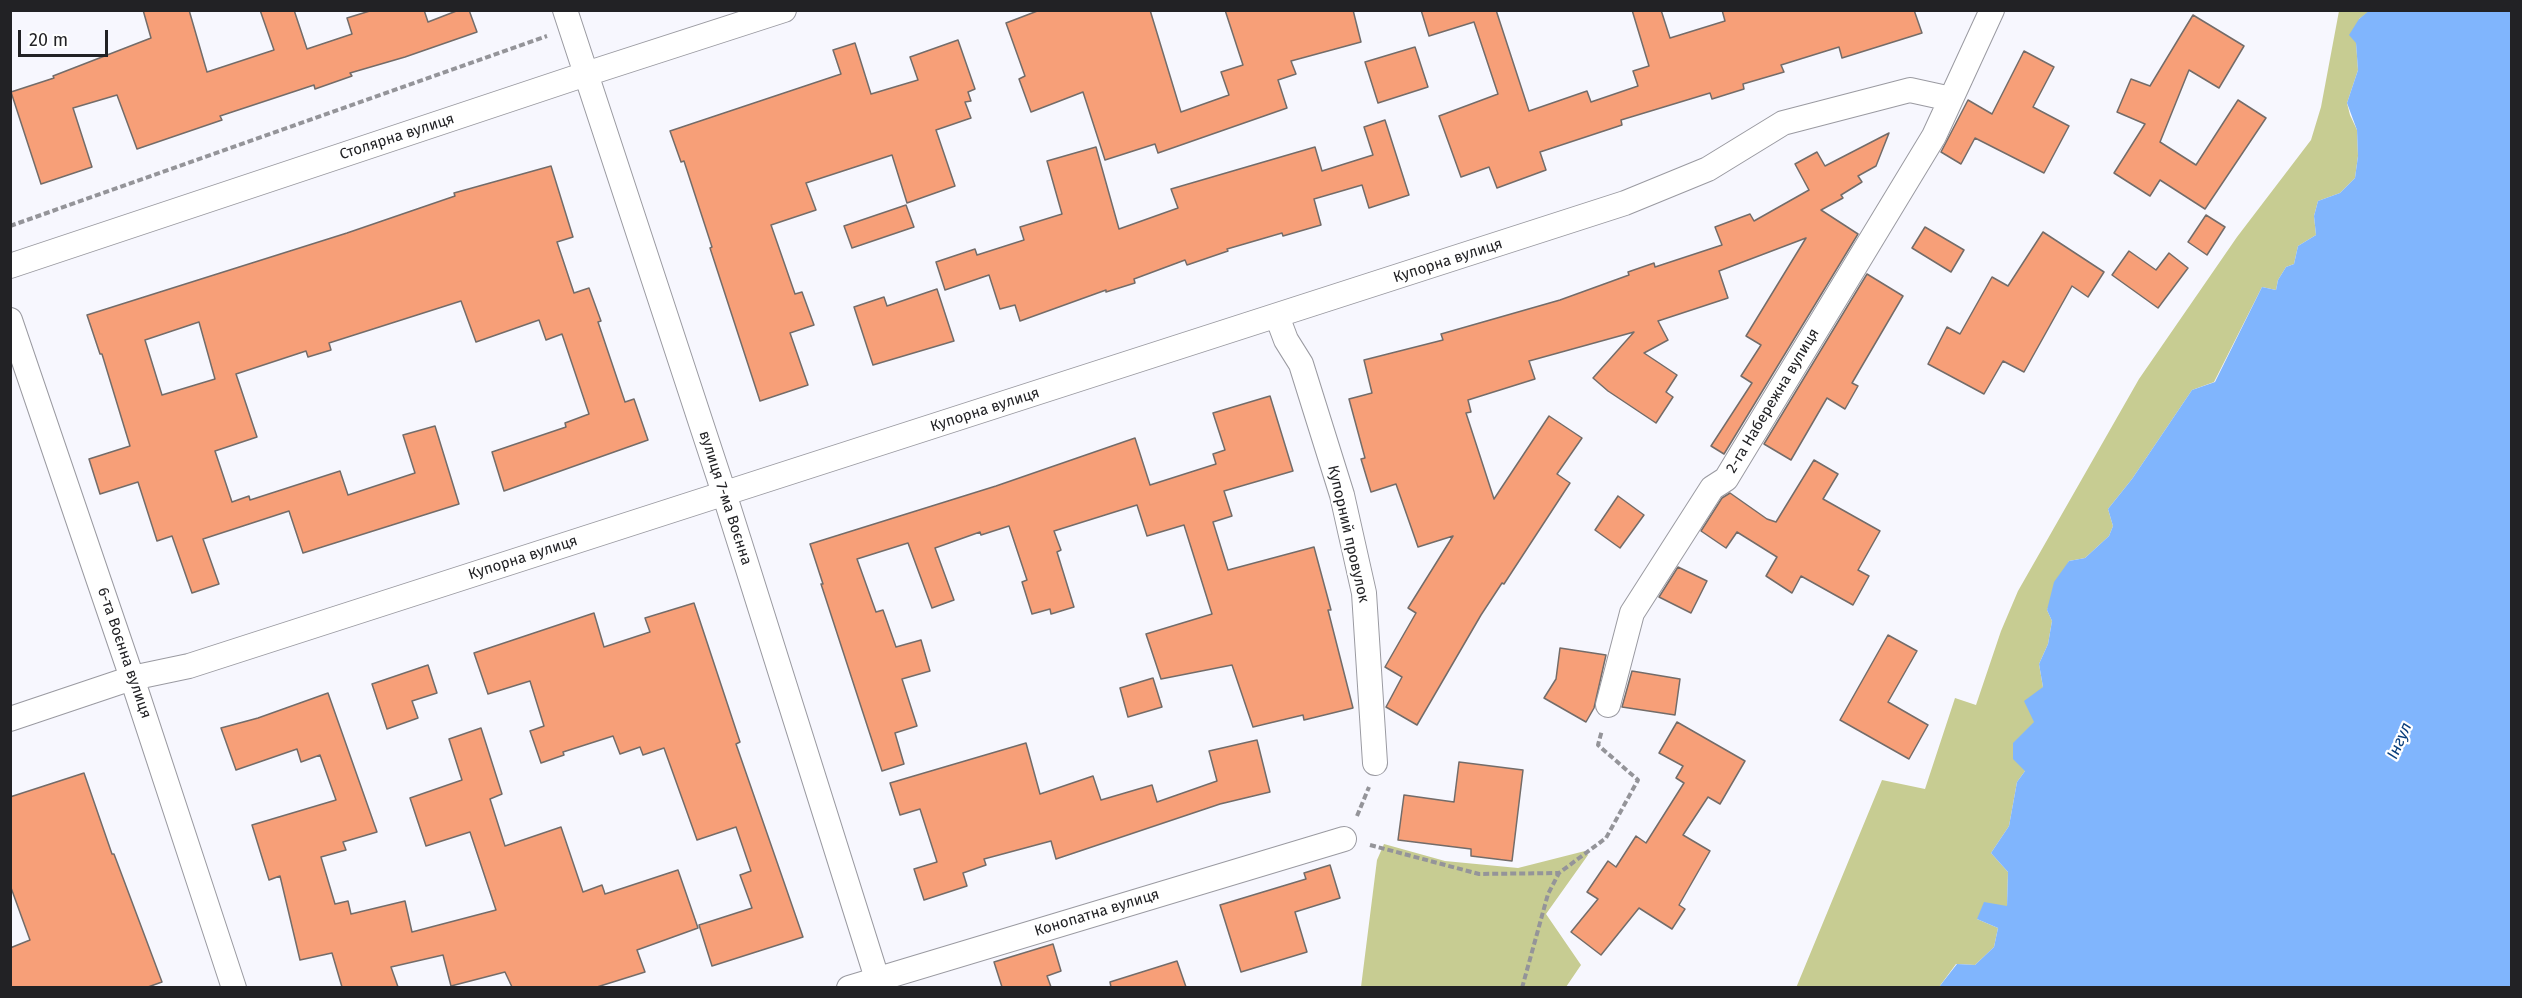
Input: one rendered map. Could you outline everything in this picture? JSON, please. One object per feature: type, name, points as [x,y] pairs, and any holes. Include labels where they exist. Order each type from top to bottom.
[{"type":"street","name":"Столярна вулиця","points":[[10,266],[784,10]]},
{"type":"street","name":"2-га Набережна вулиця","points":[[1608,705],[1632,613],[1712,488],[1726,479],[1934,136],[1992,10]]},
{"type":"street","name":"вулиця 7-ма Воєнна","points":[[568,19],[724,494],[878,983]]},
{"type":"street","name":"Купорна вулиця","points":[[10,719],[132,678],[189,666],[1625,203],[1708,169],[1783,123],[1910,90],[1951,99]]},
{"type":"street","name":"Купорний провулок","points":[[1277,316],[1286,340],[1305,374],[1342,495],[1364,593],[1375,763]]},
{"type":"street","name":"6-та Воєнна вулиця","points":[[10,320],[234,987]]},
{"type":"street","name":"Конопатна вулиця","points":[[849,987],[878,983],[1344,839]]},
{"type":"path","points":[[10,226],[568,19]]},
{"type":"path","points":[[1522,987],[1548,894],[1559,873],[1606,838],[1638,780],[1598,745],[1608,705]]},
{"type":"path","points":[[1375,763],[1367,795],[1344,839],[1479,874],[1559,873]]},
{"type":"green space","points":[[2339,11],[2370,11],[2359,19],[2356,42],[2358,70],[2347,103],[2357,130],[2358,156],[2355,178],[2340,193],[2318,201],[2314,216],[2316,235],[2298,246],[2294,264],[2286,267],[2278,280],[2276,290],[2262,287],[2214,382],[2192,390],[2132,479],[2108,509],[2113,526],[2109,536],[2085,558],[2069,561],[2047,610],[2052,621],[2048,644],[2039,664],[2043,687],[2025,771],[2017,782],[2009,826],[1991,853],[2008,872],[2007,906],[1977,919],[1998,928],[1994,947],[1975,965],[1956,964],[1939,987],[1796,988],[1882,780],[1925,789],[1955,698],[1976,705],[2001,631],[2018,591],[2139,379],[2237,237],[2311,140],[2321,107]]},
{"type":"green space","points":[[1384,844],[1445,861],[1518,868],[1585,851],[1588,855],[1546,914],[1581,965],[1566,987],[1361,987],[1377,860]]},
{"type":"water","name":"Інгул","points":[[2370,10],[2511,11],[2511,987],[1939,987],[1957,964],[1975,965],[1994,947],[1998,928],[1977,919],[1984,902],[2007,906],[2008,872],[1991,853],[2009,826],[2017,782],[2025,771],[2013,759],[2013,743],[2034,722],[2024,701],[2043,687],[2039,664],[2048,644],[2052,621],[2047,610],[2054,582],[2069,561],[2085,558],[2109,536],[2113,526],[2108,509],[2132,479],[2192,390],[2215,382],[2262,287],[2276,290],[2278,280],[2286,267],[2294,264],[2298,246],[2316,235],[2314,216],[2318,201],[2340,193],[2355,178],[2358,156],[2357,130],[2347,103],[2358,70],[2356,43],[2349,35],[2359,19]]},
{"type":"building","points":[[143,10],[189,10],[207,72],[274,50],[260,10],[294,10],[307,49],[352,34],[347,18],[373,10],[424,10],[428,22],[459,10],[469,10],[477,32],[350,73],[352,76],[315,89],[314,85],[220,116],[222,120],[137,149],[117,95],[73,108],[92,167],[41,184],[11,92],[54,78],[53,76],[151,38]]},
{"type":"building","points":[[1040,10],[1150,10],[1181,112],[1229,95],[1221,72],[1243,65],[1225,10],[1353,10],[1361,42],[1291,61],[1296,74],[1278,80],[1287,108],[1158,153],[1155,144],[1105,160],[1083,92],[1031,112],[1019,79],[1025,76],[1006,23]]},
{"type":"building","points":[[1421,10],[1496,10],[1529,111],[1587,91],[1591,102],[1638,86],[1633,71],[1649,66],[1632,10],[1661,10],[1670,38],[1725,21],[1722,10],[1914,10],[1922,33],[1842,58],[1839,47],[1781,65],[1784,72],[1743,84],[1744,89],[1712,99],[1710,93],[1621,120],[1622,125],[1540,152],[1546,170],[1497,188],[1489,167],[1461,177],[1439,116],[1498,94],[1474,22],[1429,36]]},
{"type":"building","points":[[2193,15],[2244,46],[2219,88],[2189,70],[2160,142],[2196,165],[2238,100],[2266,118],[2205,209],[2160,180],[2150,196],[2114,173],[2145,124],[2117,112],[2131,79],[2150,86]]},
{"type":"building","points":[[958,40],[975,89],[968,92],[971,101],[965,102],[971,118],[936,130],[955,186],[907,203],[892,155],[806,183],[816,210],[771,225],[795,294],[802,292],[814,325],[790,333],[808,385],[760,401],[684,161],[681,162],[670,131],[841,74],[833,50],[855,43],[871,94],[918,80],[910,57]]},
{"type":"building","points":[[1415,47],[1428,87],[1378,103],[1365,62]]},
{"type":"building","points":[[2024,51],[2054,67],[2033,107],[2069,126],[2044,173],[1975,138],[1961,164],[1941,152],[1968,100],[1992,114]]},
{"type":"building","points":[[1385,120],[1409,195],[1369,208],[1362,185],[1314,199],[1321,225],[1283,236],[1282,233],[1227,249],[1228,251],[1187,265],[1185,260],[1134,279],[1135,283],[1106,292],[1106,290],[1020,321],[1015,305],[1000,309],[989,275],[945,290],[936,262],[975,249],[977,255],[1024,240],[1020,227],[1062,214],[1047,161],[1096,147],[1119,229],[1178,208],[1171,189],[1315,147],[1322,171],[1373,155],[1364,127]]},
{"type":"building","points":[[1889,133],[1876,166],[1858,176],[1862,182],[1841,195],[1843,198],[1821,210],[1858,234],[1724,454],[1711,446],[1752,383],[1741,376],[1761,345],[1746,336],[1806,238],[1719,271],[1728,298],[1658,321],[1668,340],[1644,353],[1677,375],[1666,392],[1673,397],[1656,423],[1608,391],[1593,378],[1634,332],[1529,361],[1535,379],[1468,400],[1471,412],[1466,413],[1494,499],[1549,416],[1582,438],[1557,474],[1570,483],[1481,615],[1417,725],[1386,707],[1402,677],[1385,667],[1416,613],[1408,608],[1453,536],[1418,547],[1396,484],[1371,492],[1361,459],[1365,458],[1349,399],[1372,393],[1364,360],[1443,340],[1441,334],[1560,300],[1629,275],[1628,272],[1654,263],[1655,267],[1722,245],[1715,227],[1750,214],[1754,221],[1809,190],[1795,164],[1817,152],[1825,166]]},
{"type":"building","points":[[551,166],[573,237],[557,242],[574,293],[589,288],[625,402],[634,399],[648,440],[504,491],[492,452],[566,427],[565,423],[589,414],[562,334],[546,340],[539,320],[476,342],[461,301],[329,343],[331,350],[308,357],[306,351],[236,374],[257,437],[215,451],[232,502],[249,496],[250,500],[340,471],[348,495],[415,473],[403,435],[435,426],[459,504],[303,553],[289,511],[203,539],[219,584],[192,593],[172,536],[157,541],[138,482],[100,494],[89,459],[130,446],[102,354],[100,354],[87,315],[347,233],[455,196],[454,193]],"holes":[[[199,322],[215,379],[162,395],[145,340]]]},
{"type":"building","points":[[906,205],[914,227],[852,248],[844,226]]},
{"type":"building","points":[[2206,215],[2225,227],[2207,255],[2188,242]]},
{"type":"building","points":[[1925,227],[1964,250],[1951,272],[1912,248]]},
{"type":"building","points":[[2043,232],[2104,272],[2088,297],[2072,286],[2024,372],[2003,361],[1984,394],[1928,364],[1947,327],[1960,334],[1992,277],[2008,286]]},
{"type":"building","points":[[2129,251],[2156,270],[2169,253],[2188,268],[2158,308],[2112,275]]},
{"type":"building","points":[[1867,274],[1903,296],[1852,383],[1858,386],[1845,409],[1827,398],[1791,460],[1764,444]]},
{"type":"building","points":[[937,289],[954,341],[873,365],[854,307],[884,297],[887,306]]},
{"type":"building","points":[[1270,396],[1293,471],[1224,491],[1232,516],[1213,522],[1228,570],[1314,547],[1353,708],[1304,720],[1303,715],[1253,727],[1232,665],[1161,679],[1146,634],[1212,614],[1184,525],[1147,536],[1137,505],[1054,531],[1061,550],[1057,552],[1074,607],[1051,614],[1050,609],[1032,614],[1022,582],[1027,580],[1009,526],[981,535],[980,532],[935,548],[954,600],[932,608],[908,543],[857,559],[876,612],[883,610],[896,647],[921,640],[930,671],[902,679],[917,726],[895,733],[904,764],[882,771],[810,544],[996,486],[1135,438],[1150,485],[1216,464],[1213,454],[1225,450],[1213,413]]},
{"type":"building","points":[[1814,460],[1838,474],[1823,499],[1880,531],[1858,570],[1869,576],[1853,605],[1801,576],[1792,593],[1766,576],[1777,557],[1737,532],[1726,548],[1701,531],[1722,498],[1730,493],[1767,519],[1776,522]]},
{"type":"building","points":[[1618,496],[1644,515],[1620,548],[1595,530]]},
{"type":"building","points":[[1678,567],[1707,581],[1691,613],[1659,597]]},
{"type":"building","points":[[694,603],[740,742],[736,744],[803,937],[712,966],[699,925],[752,908],[740,875],[751,871],[736,827],[697,840],[664,748],[643,755],[640,747],[620,754],[613,736],[563,752],[564,755],[541,763],[530,731],[544,726],[530,681],[488,694],[474,653],[594,613],[604,647],[650,632],[645,618]]},
{"type":"building","points":[[1888,635],[1917,651],[1888,702],[1928,725],[1909,759],[1840,720]]},
{"type":"building","points":[[1560,648],[1606,655],[1594,708],[1586,722],[1544,698],[1556,679]]},
{"type":"building","points":[[428,665],[437,693],[412,701],[418,718],[387,729],[372,684]]},
{"type":"building","points":[[1632,671],[1680,679],[1675,715],[1622,707]]},
{"type":"building","points":[[1153,678],[1162,707],[1128,717],[1120,688]]},
{"type":"building","points":[[328,693],[377,832],[343,842],[346,850],[321,857],[335,904],[348,901],[351,914],[405,901],[412,932],[496,910],[470,832],[426,846],[410,798],[462,780],[449,739],[481,728],[502,794],[490,799],[505,846],[561,827],[583,892],[602,885],[605,894],[678,870],[698,928],[637,950],[645,972],[597,987],[512,987],[505,972],[451,986],[443,955],[391,967],[398,987],[342,987],[332,953],[300,960],[280,876],[269,880],[252,825],[336,800],[320,755],[301,762],[297,749],[236,770],[221,728],[258,718]]},
{"type":"building","points":[[1677,722],[1745,761],[1720,804],[1708,797],[1683,835],[1710,851],[1679,905],[1685,909],[1672,929],[1639,908],[1601,955],[1571,932],[1598,899],[1587,892],[1608,861],[1616,867],[1636,836],[1646,843],[1684,783],[1676,778],[1683,766],[1659,753]]},
{"type":"building","points":[[1257,740],[1270,792],[1220,804],[1056,859],[1051,841],[984,859],[986,865],[963,873],[967,886],[924,900],[914,869],[937,862],[920,809],[900,815],[890,783],[1026,743],[1040,794],[1093,776],[1101,800],[1152,785],[1157,802],[1217,781],[1209,751]]},
{"type":"building","points":[[1459,762],[1523,770],[1512,861],[1471,856],[1471,849],[1398,840],[1404,795],[1454,802]]},
{"type":"building","points":[[84,773],[112,854],[114,854],[162,982],[148,987],[10,987],[10,948],[30,940],[10,885],[10,797]]},
{"type":"building","points":[[1330,865],[1340,898],[1295,912],[1307,952],[1241,972],[1220,905],[1306,879],[1304,873]]},
{"type":"building","points":[[1053,944],[1061,971],[1047,976],[1051,987],[1002,987],[994,962]]},
{"type":"building","points":[[1177,961],[1186,987],[1111,987],[1110,982]]}]
